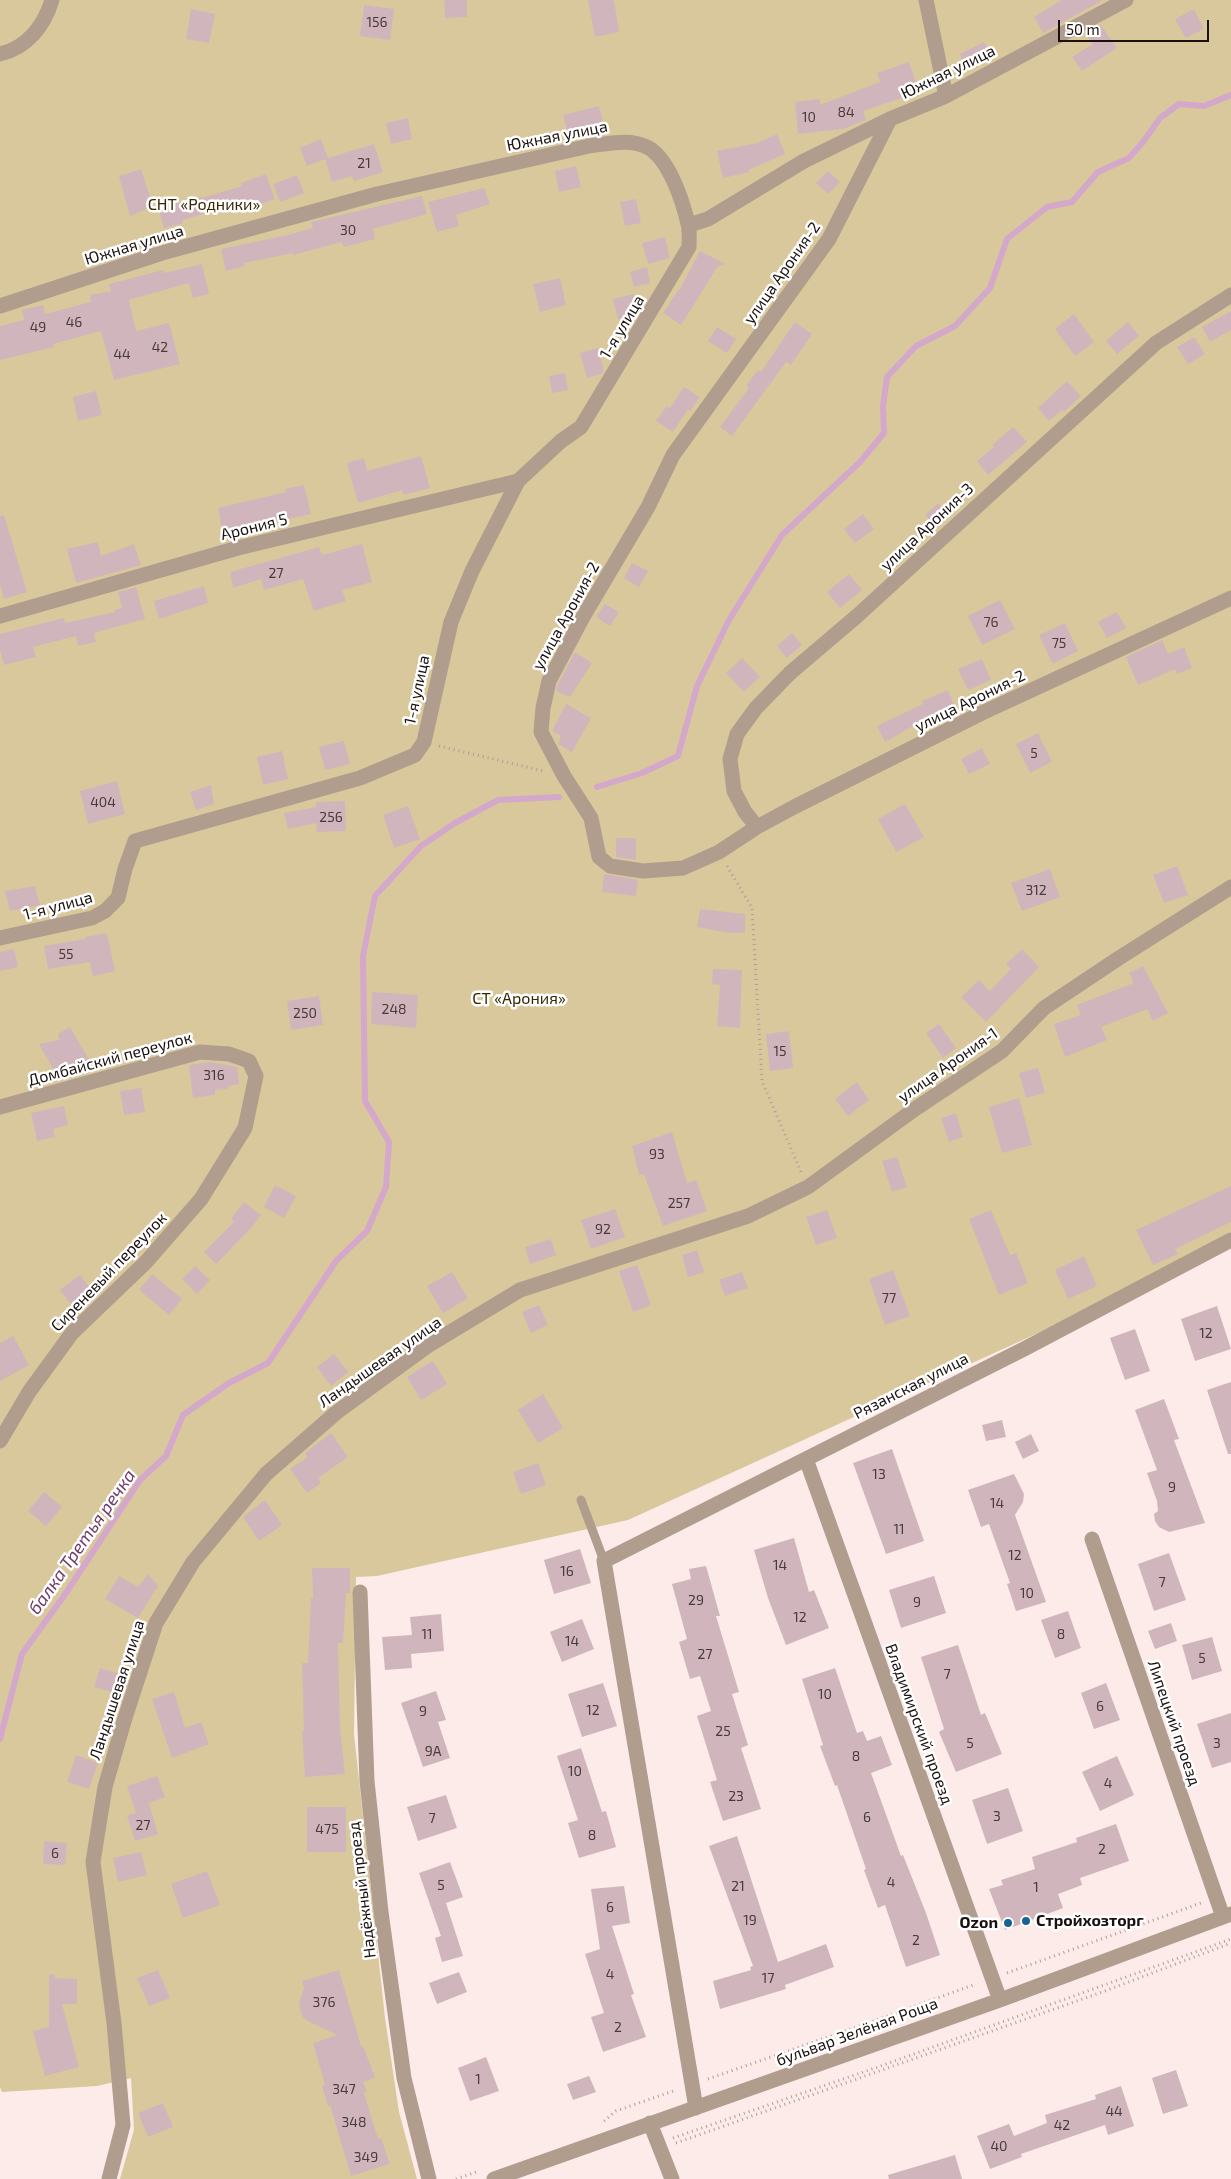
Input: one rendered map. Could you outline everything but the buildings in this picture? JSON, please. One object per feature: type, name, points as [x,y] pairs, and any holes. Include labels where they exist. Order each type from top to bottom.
[{"type":"street","points":[[0,54],[13,51],[36,33],[52,0]]},
{"type":"street","points":[[926,0],[946,96]]},
{"type":"street","name":"Южная улица","points":[[0,306],[162,253],[377,194],[589,146],[621,142],[634,143],[648,148],[658,158],[677,184],[689,225],[708,219],[804,160],[890,119],[946,96],[1126,0]]},
{"type":"street","name":"улица Арония-2","points":[[890,119],[829,239],[673,455],[648,507],[583,617],[549,680],[542,708],[541,732],[564,776],[591,818],[599,857],[610,866],[644,871],[683,868],[718,852],[757,827],[982,714],[1231,598]]},
{"type":"street","name":"1-я улица","points":[[0,938],[92,918],[105,911],[118,898],[136,841],[360,778],[414,755],[424,742],[451,622],[472,571],[518,481],[561,441],[581,427],[689,247],[708,219]]},
{"type":"street","points":[[689,225],[689,247]]},
{"type":"street","name":"улица Арония-3","points":[[757,827],[745,812],[734,790],[730,759],[736,734],[756,708],[790,672],[857,616],[1156,342],[1231,295]]},
{"type":"street","name":"Арония 5","points":[[0,616],[238,548],[518,481]]},
{"type":"street","name":"улица Арония-1","points":[[808,1188],[916,1109],[1002,1051],[1044,1008],[1118,958],[1231,887]]},
{"type":"street","name":"Домбайский переулок","points":[[0,1107],[200,1052],[229,1054],[249,1061],[256,1076],[246,1128]]},
{"type":"street","name":"Сиреневый переулок","points":[[0,1441],[29,1392],[72,1333],[146,1262],[201,1199],[246,1128]]},
{"type":"street","name":"Ландышевая улица","points":[[109,2179],[122,2125],[114,2023],[93,1862],[105,1788],[125,1718],[156,1623],[194,1562],[266,1474],[337,1412],[429,1345],[520,1290],[748,1216],[808,1188]]},
{"type":"street","name":"Рязанская улица","points":[[604,1561],[1024,1349],[1231,1240]]},
{"type":"street","name":"Владимирский проезд","points":[[806,1459],[1000,2000]]},
{"type":"street","name":"Липецкий проезд","points":[[1092,1539],[1216,1897],[1227,1916]]},
{"type":"street","points":[[604,1561],[696,2108]]},
{"type":"street","name":"Надёжный проезд","points":[[360,1592],[367,1781],[381,1912],[404,2078],[429,2179]]},
{"type":"street","name":"бульвар Зелёная Роща","points":[[494,2179],[1000,2000],[1227,1916]]},
{"type":"street","points":[[650,2123],[672,2179]]},
{"type":"lane","points":[[581,1500],[604,1561]]},
{"type":"path","points":[[424,742],[564,776]]},
{"type":"path","points":[[718,852],[752,908],[762,1081],[808,1188]]},
{"type":"path","points":[[868,2023],[1216,1897]]},
{"type":"path","points":[[659,2146],[1231,1939]]},
{"type":"path","points":[[659,2146],[1105,1991],[1231,1943]]},
{"type":"green space","name":"СТ «Арония»","points":[[0,0],[1231,0],[1231,1245],[628,1520],[377,1576],[356,1577],[354,1734],[385,2018],[399,2112],[417,2179],[120,2179],[134,2130],[131,2078],[97,2086],[2,2092],[0,2087]]},
{"type":"waterway","name":"балка Третья речка","points":[[597,787],[642,773],[678,756],[697,686],[729,620],[782,535],[860,462],[884,433],[883,406],[887,377],[916,346],[955,326],[990,288],[1007,239],[1047,207],[1072,202],[1098,172],[1129,158],[1160,118],[1179,104],[1204,106],[1231,95]]},
{"type":"waterway","name":"балка Третья речка","points":[[0,1739],[22,1654],[66,1593],[140,1480],[166,1456],[183,1415],[229,1383],[268,1363],[336,1261],[367,1231],[386,1187],[389,1142],[365,1101],[363,956],[375,896],[421,846],[455,823],[498,800],[559,797]]},
{"type":"place","name":"Стройхозторг","points":[[1026,1921]]},
{"type":"place","name":"Ozon","points":[[1008,1923]]},
{"type":"park label","name":"СНТ «Родники»","points":[[204,205]]}]
